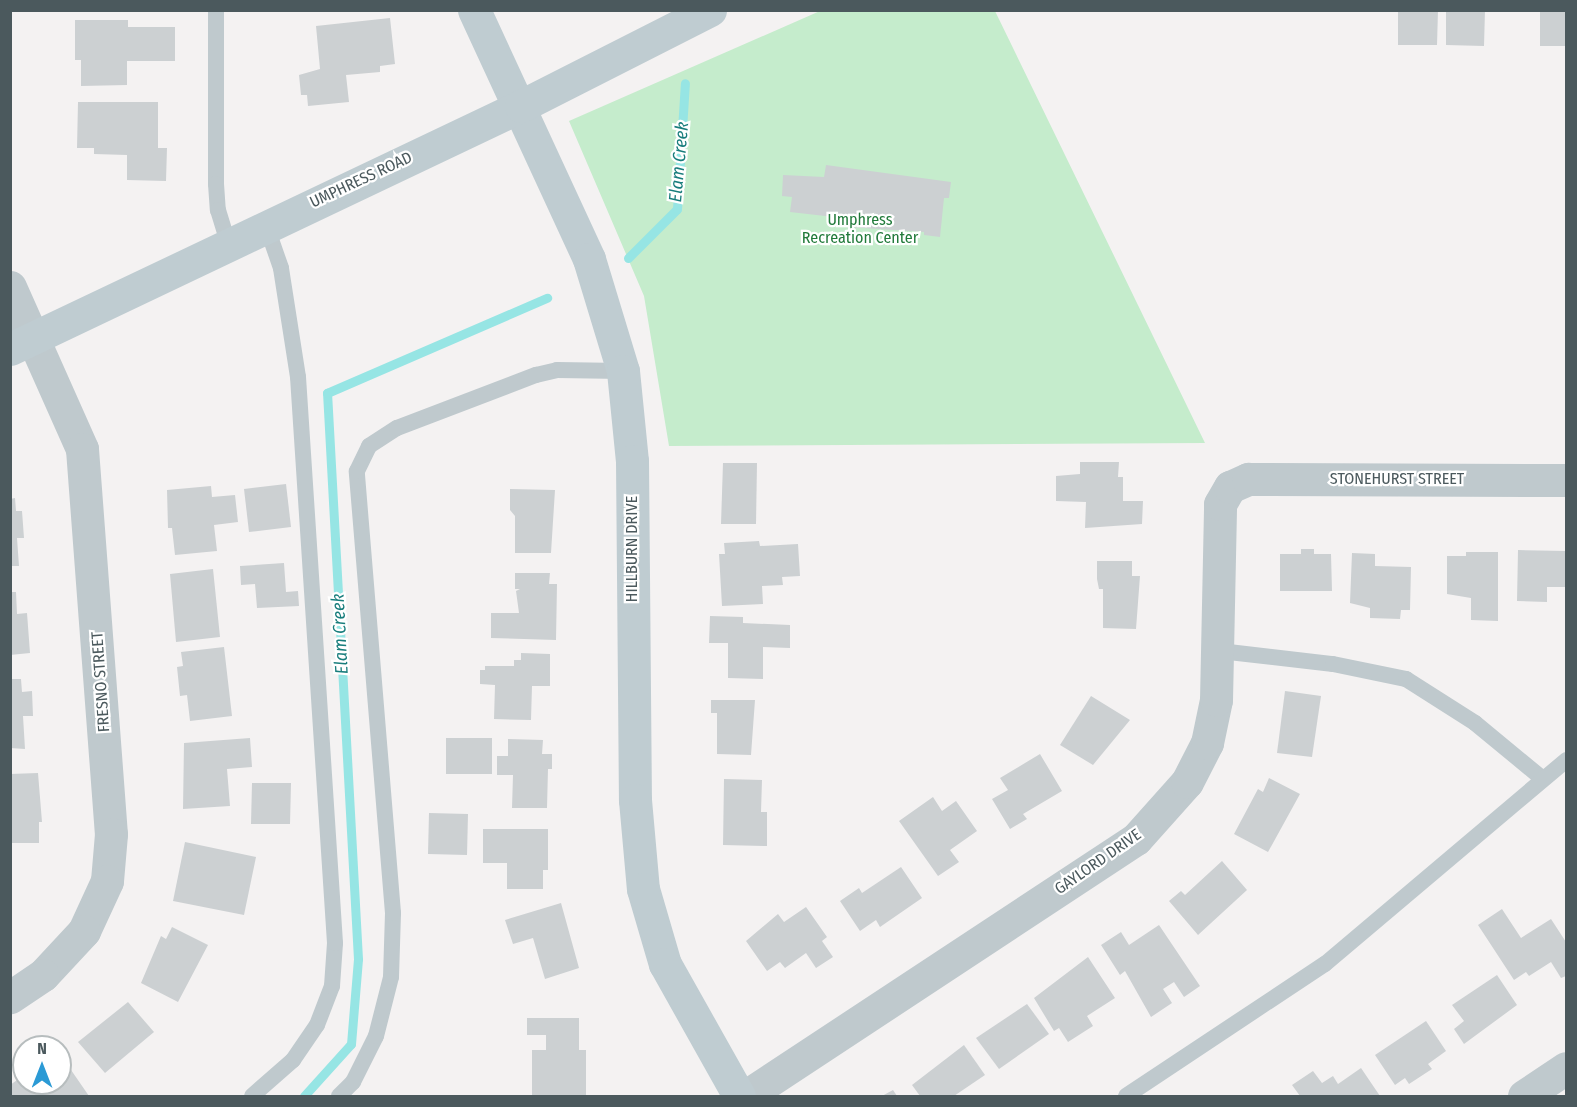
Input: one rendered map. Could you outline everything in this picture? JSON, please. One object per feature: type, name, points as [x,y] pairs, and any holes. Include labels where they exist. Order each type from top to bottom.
[{"type":"street","name":"HILLBURN DRIVE","points":[[474,10],[521,105],[588,259],[623,371],[632,462],[635,800],[643,889],[665,964],[739,1096]]},
{"type":"street","name":"UMPHRESS ROAD","points":[[22,344],[228,242],[521,105],[661,22],[710,10]]},
{"type":"street","name":"FRESNO STREET","points":[[10,287],[22,344],[72,423],[86,477],[111,834],[107,881],[84,931],[43,975],[10,997]]},
{"type":"street","name":"STONEHURST STREET","points":[[1230,487],[1248,479],[1566,480]]},
{"type":"street","name":"GAYLORD DRIVE","points":[[746,1096],[1136,839],[1187,782],[1207,743],[1216,700],[1220,651],[1220,504],[1230,487]]},
{"type":"street","points":[[1524,1096],[1566,1068]]},
{"type":"lane","points":[[216,10],[216,184],[218,210],[228,242]]},
{"type":"lane","points":[[252,1096],[293,1060],[317,1025],[332,986],[335,943],[298,377],[281,268],[266,225]]},
{"type":"lane","points":[[339,1096],[353,1082],[376,1036],[391,977],[393,913],[357,471],[369,446],[398,428],[536,375],[557,370],[623,371]]},
{"type":"lane","points":[[1220,651],[1333,664],[1406,679],[1475,723],[1544,779]]},
{"type":"lane","points":[[1126,1096],[1325,964],[1566,760]]},
{"type":"green space","name":"Umphress Recreation Center","points":[[820,11],[995,11],[1205,443],[669,446],[644,296],[569,121]]},
{"type":"building","points":[[1398,10],[1438,10],[1437,45],[1398,45]]},
{"type":"building","points":[[1446,10],[1485,10],[1484,46],[1446,45]]},
{"type":"building","points":[[1540,10],[1566,10],[1566,46],[1540,46]]},
{"type":"building","points":[[390,18],[395,64],[380,66],[380,72],[346,75],[349,102],[308,106],[307,95],[301,95],[299,75],[320,69],[316,26]]},
{"type":"building","points":[[75,20],[128,20],[128,27],[175,27],[175,61],[127,61],[127,85],[81,86],[81,60],[75,60]]},
{"type":"building","points":[[78,102],[158,102],[158,148],[167,148],[166,181],[127,180],[127,155],[94,154],[94,148],[77,148]]},
{"type":"building","points":[[826,165],[951,182],[949,198],[944,198],[940,237],[924,235],[924,232],[833,226],[834,217],[790,212],[792,197],[782,196],[783,175],[824,177]]},
{"type":"building","points":[[1080,462],[1119,462],[1118,477],[1123,477],[1123,501],[1143,501],[1142,524],[1085,528],[1086,502],[1056,501],[1056,476],[1080,474]]},
{"type":"building","points":[[723,463],[757,463],[756,524],[721,524]]},
{"type":"building","points":[[286,484],[291,527],[249,532],[244,489]]},
{"type":"building","points":[[211,486],[212,497],[235,495],[238,522],[214,525],[217,551],[175,555],[172,528],[168,528],[167,490]]},
{"type":"building","points":[[510,489],[555,490],[551,553],[515,553],[515,516],[510,510]]},
{"type":"building","points":[[15,498],[16,511],[22,511],[24,538],[17,538],[19,566],[10,566],[10,499]]},
{"type":"building","points":[[759,541],[760,546],[798,544],[800,576],[782,577],[783,585],[762,586],[763,604],[722,606],[719,554],[725,554],[724,543]]},
{"type":"building","points":[[1301,549],[1314,549],[1314,554],[1331,554],[1332,591],[1280,591],[1280,554],[1301,554]]},
{"type":"building","points":[[1518,550],[1566,551],[1566,587],[1547,587],[1547,602],[1517,601]]},
{"type":"building","points":[[1466,552],[1498,552],[1498,621],[1471,620],[1471,598],[1447,594],[1447,556],[1466,556]]},
{"type":"building","points":[[1352,553],[1375,554],[1375,566],[1411,567],[1410,610],[1401,610],[1400,619],[1370,618],[1370,608],[1350,603]]},
{"type":"building","points":[[1097,561],[1132,561],[1132,576],[1140,576],[1136,629],[1103,628],[1103,589],[1099,589]]},
{"type":"building","points":[[284,563],[286,592],[298,591],[299,606],[257,608],[255,584],[241,585],[240,566]]},
{"type":"building","points":[[213,569],[220,637],[176,642],[170,574]]},
{"type":"building","points":[[515,573],[550,573],[549,584],[557,584],[556,640],[491,638],[491,613],[519,613],[516,591],[520,589],[515,589]]},
{"type":"building","points":[[10,592],[16,592],[17,614],[27,613],[30,653],[10,655]]},
{"type":"building","points":[[710,616],[743,617],[743,623],[790,625],[790,648],[763,647],[763,679],[728,678],[728,643],[709,643]]},
{"type":"building","points":[[224,647],[232,716],[190,721],[187,695],[180,696],[177,667],[183,666],[181,652]]},
{"type":"building","points":[[521,653],[550,654],[550,686],[532,686],[531,720],[494,719],[495,685],[480,684],[480,670],[485,670],[485,666],[514,666],[514,660],[521,660]]},
{"type":"building","points":[[10,679],[21,679],[22,692],[32,691],[33,716],[23,716],[25,749],[10,748]]},
{"type":"building","points":[[1285,691],[1321,696],[1312,757],[1277,753]]},
{"type":"building","points":[[1091,696],[1130,720],[1093,765],[1060,745]]},
{"type":"building","points":[[711,700],[755,700],[751,755],[717,754],[717,713],[711,713]]},
{"type":"building","points":[[250,738],[252,767],[227,769],[230,806],[183,809],[184,743]]},
{"type":"building","points":[[446,738],[492,738],[492,774],[446,774]]},
{"type":"building","points":[[508,739],[543,740],[542,754],[552,754],[552,769],[548,769],[547,808],[512,808],[513,775],[497,775],[497,756],[508,756]]},
{"type":"building","points":[[1040,754],[1062,791],[1023,814],[1027,819],[1010,829],[992,799],[1008,790],[1000,778]]},
{"type":"building","points":[[38,773],[42,822],[39,822],[39,843],[10,843],[10,774]]},
{"type":"building","points":[[1269,778],[1300,794],[1268,852],[1234,834],[1258,789],[1263,792]]},
{"type":"building","points":[[724,779],[762,780],[761,812],[767,812],[767,846],[723,845]]},
{"type":"building","points":[[252,783],[291,783],[290,824],[251,824]]},
{"type":"building","points":[[933,797],[942,811],[956,801],[977,831],[950,850],[959,862],[938,876],[899,821]]},
{"type":"building","points":[[429,813],[468,814],[467,855],[428,854]]},
{"type":"building","points":[[483,829],[548,829],[548,870],[543,870],[543,889],[507,889],[507,863],[483,863]]},
{"type":"building","points":[[185,842],[256,857],[244,915],[173,901]]},
{"type":"building","points":[[1222,861],[1247,890],[1198,935],[1169,901],[1181,891],[1185,895]]},
{"type":"building","points":[[901,867],[922,898],[880,927],[876,920],[860,931],[840,901],[859,888],[862,893]]},
{"type":"building","points":[[561,903],[579,968],[545,979],[533,938],[513,944],[505,920]]},
{"type":"building","points":[[806,907],[827,937],[822,941],[833,957],[816,968],[806,953],[785,968],[780,962],[767,971],[746,941],[778,914],[784,922]]},
{"type":"building","points":[[1502,909],[1521,938],[1551,919],[1566,942],[1566,976],[1561,978],[1551,962],[1529,976],[1526,972],[1514,980],[1478,925]]},
{"type":"building","points":[[1159,925],[1200,986],[1184,997],[1174,982],[1163,989],[1172,1003],[1151,1017],[1125,971],[1120,975],[1101,945],[1121,932],[1129,945]]},
{"type":"building","points":[[172,927],[208,945],[178,1002],[141,983],[161,936],[166,939]]},
{"type":"building","points":[[1088,957],[1115,998],[1087,1016],[1093,1026],[1068,1042],[1059,1028],[1054,1031],[1034,998]]},
{"type":"building","points":[[1497,975],[1517,1005],[1464,1044],[1454,1029],[1464,1021],[1452,1005]]},
{"type":"building","points":[[128,1002],[154,1032],[105,1073],[78,1042]]},
{"type":"building","points":[[1027,1004],[1049,1034],[999,1069],[976,1038]]},
{"type":"building","points":[[527,1018],[579,1018],[579,1050],[586,1050],[586,1096],[532,1096],[532,1050],[546,1050],[546,1035],[527,1035]]},
{"type":"building","points":[[1426,1021],[1446,1051],[1428,1064],[1432,1069],[1409,1084],[1405,1078],[1395,1085],[1375,1055]]},
{"type":"building","points":[[964,1045],[985,1075],[954,1096],[920,1096],[912,1085]]},
{"type":"building","points":[[1361,1068],[1380,1096],[1300,1096],[1292,1085],[1313,1071],[1322,1083],[1333,1076],[1338,1084]]},
{"type":"building","points":[[72,1071],[89,1096],[10,1096],[12,1084],[12,1095],[72,1095]]},
{"type":"building","points":[[893,1090],[897,1096],[882,1096]]},
{"type":"waterway","name":"Elam Creek","points":[[628,258],[677,209],[685,83]]},
{"type":"waterway","name":"Elam Creek","points":[[304,1096],[351,1044],[358,959],[327,393],[547,298]]}]
